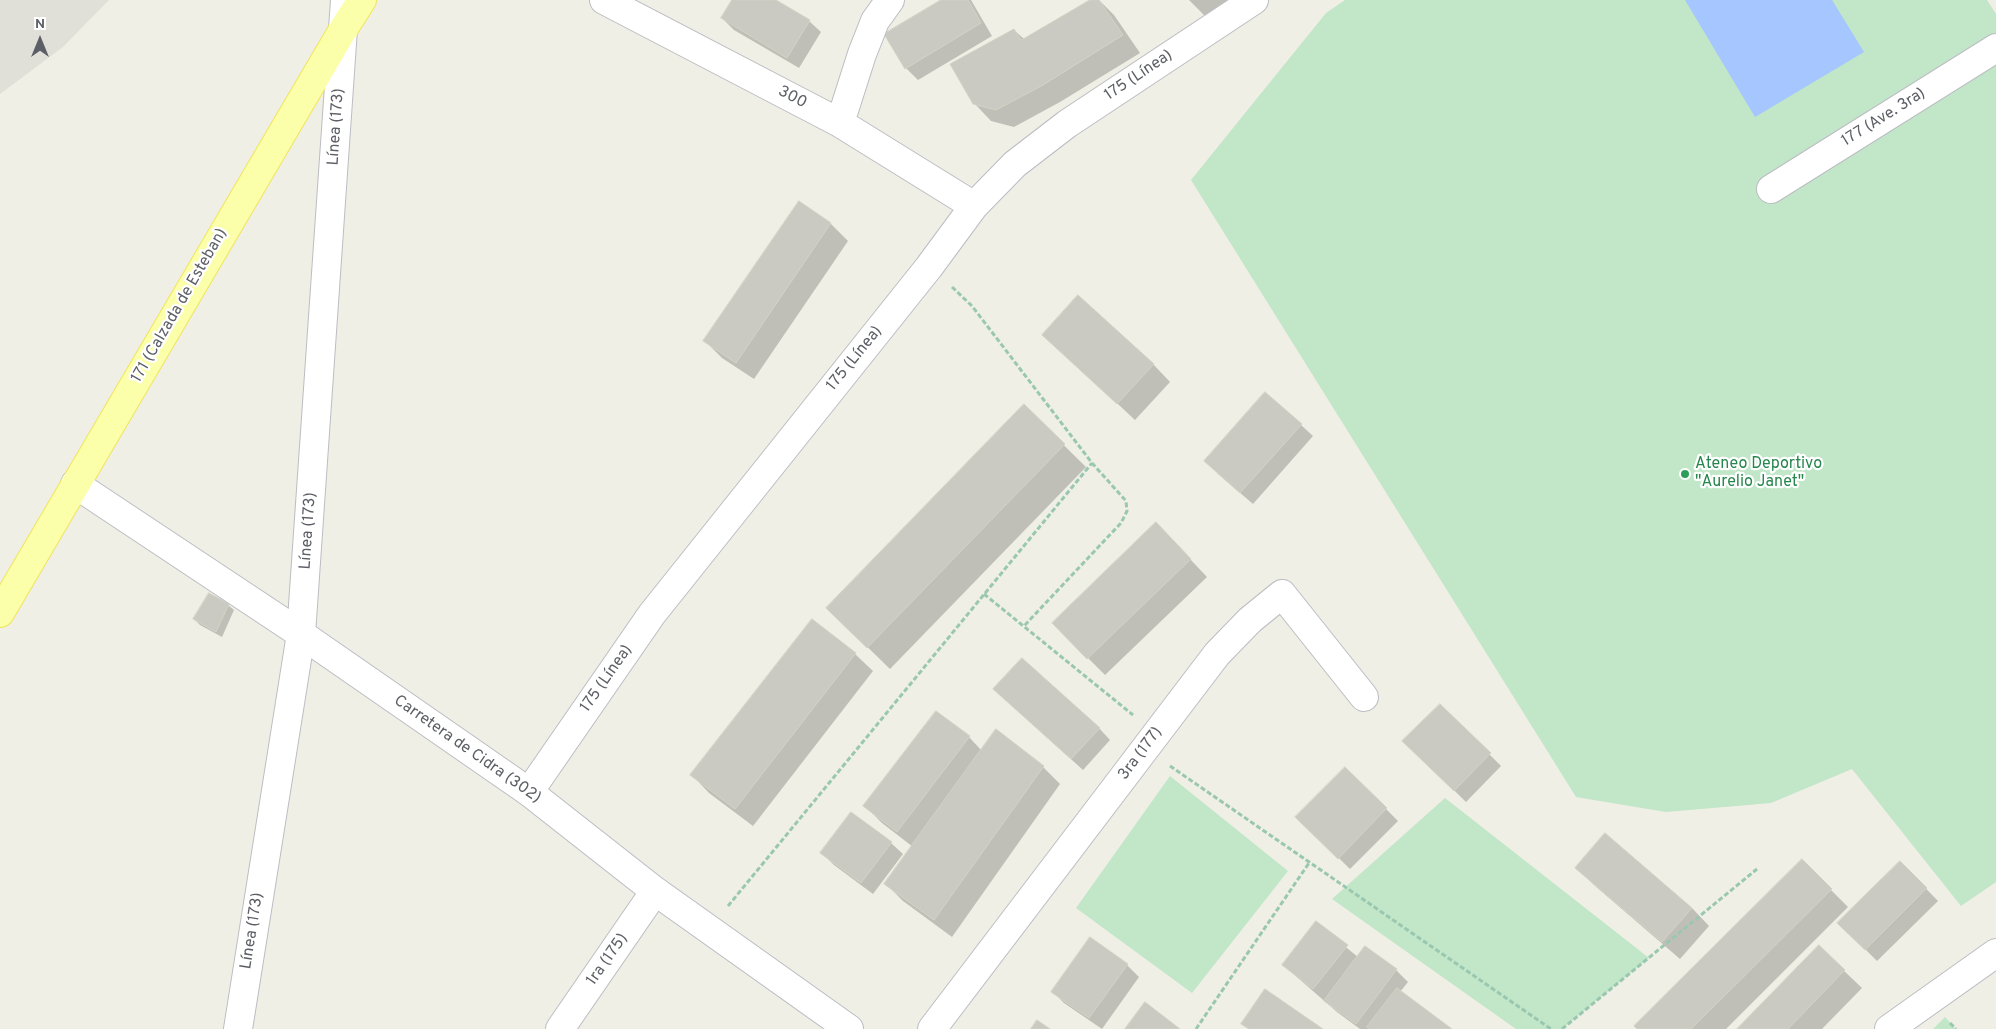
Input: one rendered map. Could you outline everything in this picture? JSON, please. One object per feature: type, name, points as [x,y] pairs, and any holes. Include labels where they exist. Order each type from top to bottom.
[{"type":"main road","name":"171 (Calzada de Esteban)","points":[[0,613],[362,0]]},
{"type":"street","name":"Línea (173)","points":[[238,1029],[302,634],[345,0]]},
{"type":"street","name":"300","points":[[604,0],[840,123],[974,206]]},
{"type":"street","points":[[840,123],[862,54],[875,21],[890,0]]},
{"type":"street","name":"175 (Línea)","points":[[529,792],[652,614],[929,267],[974,206],[1016,164],[1067,124],[1254,0]]},
{"type":"street","name":"177 (Ave. 3ra)","points":[[1771,189],[1996,48]]},
{"type":"street","name":"Carretera de Cidra (302)","points":[[76,484],[302,634],[529,792],[655,891],[849,1029]]},
{"type":"street","name":"3ra (177)","points":[[932,1029],[1217,654],[1250,620],[1282,594],[1364,697]]},
{"type":"street","name":"1ra (175)","points":[[560,1029],[655,891]]},
{"type":"street","points":[[1889,1029],[1996,953]]},
{"type":"path","points":[[929,267],[972,306],[1092,463],[1126,501],[1128,511],[1121,524],[1024,626]]},
{"type":"path","points":[[709,929],[1092,463]]},
{"type":"path","points":[[984,594],[1024,626],[1151,741],[1309,863],[1551,1029]]},
{"type":"path","points":[[1196,1029],[1309,863]]},
{"type":"path","points":[[1562,1029],[1757,869]]},
{"type":"shaded area","points":[[0,0],[109,0],[63,47],[0,94]]},
{"type":"green space","name":"Ateneo Deportivo \"Aurelio Janet\"","points":[[1345,0],[1987,0],[1996,14],[1996,882],[1961,906],[1852,769],[1771,803],[1666,812],[1576,797],[1191,180],[1326,13]]},
{"type":"green space","points":[[1170,776],[1288,871],[1192,993],[1076,908]]},
{"type":"green space","points":[[1445,798],[1649,958],[1562,1029],[1516,1029],[1332,899]]},
{"type":"green space","points":[[1945,1017],[1956,1029],[1933,1029]]},
{"type":"water","points":[[1685,0],[1832,0],[1864,52],[1755,117]]},
{"type":"building","points":[[732,0],[776,0],[810,20],[787,58],[721,18]]},
{"type":"building","points":[[941,0],[968,0],[981,23],[905,69],[884,34]]},
{"type":"building","points":[[1090,0],[1099,0],[1123,35],[1043,85],[996,110],[973,104],[950,64],[1014,29],[1021,40]]},
{"type":"building","points":[[799,201],[831,223],[736,363],[703,341]]},
{"type":"building","points":[[1078,295],[1154,364],[1117,404],[1042,335]]},
{"type":"building","points":[[1265,392],[1302,424],[1240,493],[1204,461]]},
{"type":"building","points":[[1024,404],[1065,444],[867,648],[826,608]]},
{"type":"building","points":[[1156,522],[1191,559],[1087,659],[1052,623]]},
{"type":"building","points":[[209,593],[229,604],[216,632],[193,619]]},
{"type":"building","points":[[812,619],[856,653],[735,809],[690,775]]},
{"type":"building","points":[[1022,658],[1100,728],[1071,759],[993,689]]},
{"type":"building","points":[[1440,704],[1491,753],[1454,791],[1402,741]]},
{"type":"building","points":[[936,711],[970,736],[897,832],[863,806]]},
{"type":"building","points":[[996,729],[1044,766],[934,920],[884,884]]},
{"type":"building","points":[[1345,767],[1387,808],[1338,859],[1295,817]]},
{"type":"building","points":[[851,812],[892,842],[861,883],[820,853]]},
{"type":"building","points":[[1605,833],[1692,908],[1662,942],[1575,868]]},
{"type":"building","points":[[1802,859],[1832,889],[1691,1029],[1637,1029],[1634,1026]]},
{"type":"building","points":[[1900,861],[1927,888],[1865,950],[1837,923]]},
{"type":"building","points":[[1316,921],[1348,945],[1313,989],[1282,965]]},
{"type":"building","points":[[1090,937],[1128,964],[1089,1018],[1051,992]]},
{"type":"building","points":[[1819,945],[1845,970],[1788,1029],[1737,1029]]},
{"type":"building","points":[[1365,946],[1397,969],[1356,1024],[1324,1001]]},
{"type":"building","points":[[1397,988],[1452,1029],[1370,1029],[1367,1027]]},
{"type":"building","points":[[1265,989],[1323,1029],[1249,1029],[1241,1024]]},
{"type":"building","points":[[1145,1002],[1180,1029],[1125,1029]]},
{"type":"building","points":[[1037,1020],[1050,1029],[1031,1029]]},
{"type":"place","name":"Ateneo Deportivo \"Aurelio Janet\"","points":[[1685,474]]}]
